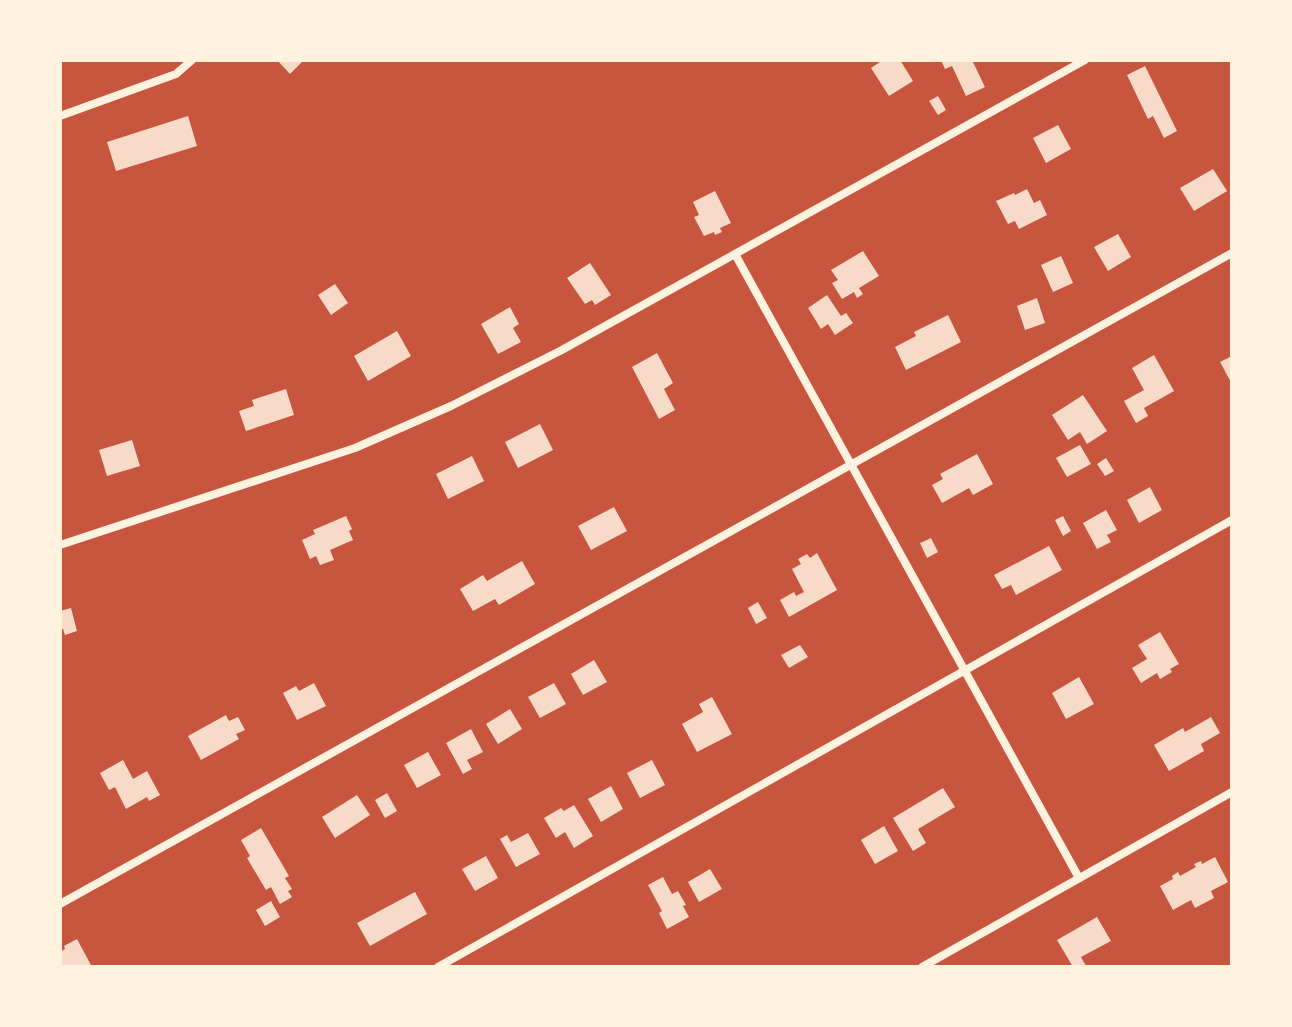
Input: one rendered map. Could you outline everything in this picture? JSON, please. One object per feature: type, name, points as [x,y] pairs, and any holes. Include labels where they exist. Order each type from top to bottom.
[{"type":"street","points":[[60,116],[176,74],[192,60]]},
{"type":"street","points":[[60,545],[355,448],[451,406],[560,351],[1085,60]]},
{"type":"street","points":[[60,904],[1232,253]]},
{"type":"street","points":[[735,254],[1079,878]]},
{"type":"street","points":[[438,967],[1232,520]]},
{"type":"street","points":[[922,967],[1232,792]]},
{"type":"building","points":[[277,60],[304,60],[290,74]]},
{"type":"building","points":[[883,60],[900,60],[913,81],[889,96],[871,68]]},
{"type":"building","points":[[941,60],[972,60],[985,87],[966,96],[952,66],[945,69]]},
{"type":"building","points":[[1145,66],[1177,131],[1164,138],[1153,116],[1148,119],[1127,75]]},
{"type":"building","points":[[938,96],[946,110],[938,115],[929,101]]},
{"type":"building","points":[[188,116],[197,146],[116,171],[107,142]]},
{"type":"building","points":[[1058,125],[1071,149],[1046,163],[1033,138]]},
{"type":"building","points":[[1213,169],[1227,191],[1194,211],[1180,188]]},
{"type":"building","points":[[1027,189],[1034,203],[1040,200],[1047,215],[1019,229],[1015,221],[1008,224],[996,201]]},
{"type":"building","points":[[715,191],[731,223],[720,228],[722,232],[704,236],[694,217],[699,215],[693,202]]},
{"type":"building","points":[[1118,234],[1131,257],[1108,271],[1094,247]]},
{"type":"building","points":[[863,251],[879,276],[859,288],[863,294],[857,298],[854,292],[842,299],[832,283],[838,280],[831,270]]},
{"type":"building","points":[[1061,256],[1073,283],[1053,292],[1041,265]]},
{"type":"building","points":[[590,263],[611,295],[595,305],[592,300],[585,304],[567,278]]},
{"type":"building","points":[[335,284],[348,303],[331,315],[318,295]]},
{"type":"building","points":[[827,295],[841,316],[846,313],[853,323],[835,335],[828,324],[821,329],[808,308]]},
{"type":"building","points":[[1037,298],[1045,323],[1025,330],[1017,306]]},
{"type":"building","points":[[510,307],[519,324],[513,328],[521,342],[498,354],[481,324]]},
{"type":"building","points":[[948,315],[961,342],[906,370],[895,347],[916,336],[914,332]]},
{"type":"building","points":[[397,331],[411,356],[368,381],[354,356]]},
{"type":"building","points":[[657,353],[673,383],[664,389],[675,410],[659,419],[632,367]]},
{"type":"building","points":[[1154,355],[1174,391],[1144,408],[1148,416],[1136,423],[1124,401],[1144,390],[1132,368]]},
{"type":"building","points":[[1232,356],[1232,384],[1220,362]]},
{"type":"building","points":[[286,389],[294,415],[246,431],[239,411],[254,406],[252,400]]},
{"type":"building","points":[[1083,395],[1107,431],[1087,444],[1080,432],[1068,440],[1052,415]]},
{"type":"building","points":[[540,424],[553,450],[518,468],[505,442]]},
{"type":"building","points":[[132,440],[140,466],[107,476],[99,450]]},
{"type":"building","points":[[1080,445],[1091,464],[1067,477],[1056,458]]},
{"type":"building","points":[[977,454],[993,484],[973,495],[969,488],[942,503],[932,485],[943,479],[940,474]]},
{"type":"building","points":[[472,456],[484,481],[448,499],[436,474]]},
{"type":"building","points":[[1106,458],[1114,471],[1105,476],[1097,464]]},
{"type":"building","points":[[1150,487],[1162,510],[1139,523],[1127,500]]},
{"type":"building","points":[[614,507],[627,531],[591,550],[578,526]]},
{"type":"building","points":[[1106,510],[1117,530],[1107,535],[1111,542],[1097,549],[1083,523]]},
{"type":"building","points":[[346,516],[353,540],[330,550],[334,560],[320,565],[316,556],[310,559],[302,540],[315,534],[313,530]]},
{"type":"building","points":[[1063,516],[1071,531],[1063,536],[1055,520]]},
{"type":"building","points":[[931,538],[938,552],[927,558],[920,543]]},
{"type":"building","points":[[1049,546],[1062,570],[1016,595],[1011,585],[1002,589],[994,575]]},
{"type":"building","points":[[817,553],[837,590],[789,617],[780,600],[794,592],[796,596],[804,592],[792,569],[801,564],[798,559],[807,554],[810,558]]},
{"type":"building","points":[[522,561],[535,584],[499,605],[495,599],[473,611],[460,589],[483,575],[487,581]]},
{"type":"building","points":[[758,602],[767,618],[756,624],[748,608]]},
{"type":"building","points":[[71,608],[77,631],[65,635],[63,629],[60,630],[60,611]]},
{"type":"building","points":[[1160,632],[1179,664],[1160,679],[1157,673],[1141,683],[1132,668],[1147,659],[1138,645]]},
{"type":"building","points":[[800,645],[808,657],[789,668],[781,655]]},
{"type":"building","points":[[594,660],[607,682],[583,695],[571,674]]},
{"type":"building","points":[[1079,677],[1094,704],[1066,719],[1052,693]]},
{"type":"building","points":[[314,683],[326,706],[297,720],[283,693],[296,686],[299,691]]},
{"type":"building","points":[[554,683],[566,704],[540,718],[528,697]]},
{"type":"building","points":[[712,697],[732,734],[697,752],[682,724],[703,712],[699,704]]},
{"type":"building","points":[[510,709],[522,729],[498,744],[486,724]]},
{"type":"building","points":[[226,715],[229,721],[238,717],[245,730],[236,734],[239,739],[201,760],[188,736]]},
{"type":"building","points":[[1211,717],[1220,733],[1201,744],[1204,751],[1169,771],[1154,745],[1183,728],[1185,732]]},
{"type":"building","points":[[471,729],[483,752],[467,760],[472,769],[463,774],[446,743]]},
{"type":"building","points":[[428,752],[441,775],[417,788],[404,765]]},
{"type":"building","points":[[123,760],[133,779],[147,771],[160,795],[149,801],[147,797],[126,809],[115,787],[109,790],[100,773]]},
{"type":"building","points":[[652,760],[665,785],[640,798],[627,773]]},
{"type":"building","points":[[611,786],[623,809],[601,822],[588,799]]},
{"type":"building","points":[[943,788],[955,807],[918,829],[926,843],[913,851],[893,818]]},
{"type":"building","points":[[387,793],[397,811],[385,818],[375,800]]},
{"type":"building","points":[[357,795],[370,815],[335,838],[322,817]]},
{"type":"building","points":[[574,805],[593,836],[574,848],[565,832],[556,838],[544,818],[561,808],[564,811]]},
{"type":"building","points":[[884,826],[898,851],[875,864],[861,840]]},
{"type":"building","points":[[261,828],[289,876],[285,878],[292,889],[288,891],[292,897],[280,904],[271,887],[266,890],[247,858],[250,856],[241,840]]},
{"type":"building","points":[[528,833],[540,854],[516,867],[500,839],[507,835],[511,842]]},
{"type":"building","points":[[486,856],[498,878],[475,891],[462,869]]},
{"type":"building","points":[[1215,857],[1228,882],[1211,891],[1214,898],[1195,908],[1191,900],[1173,910],[1160,886],[1173,879],[1172,876],[1178,872],[1180,876],[1196,867],[1194,864],[1201,861],[1202,864]]},
{"type":"building","points":[[710,869],[722,889],[699,902],[688,882]]},
{"type":"building","points":[[663,877],[672,894],[678,891],[689,917],[667,929],[659,913],[662,911],[648,885]]},
{"type":"building","points":[[415,892],[427,914],[370,946],[357,923]]},
{"type":"building","points":[[271,901],[280,917],[265,926],[256,910]]},
{"type":"building","points":[[1097,917],[1111,941],[1081,957],[1086,966],[1073,967],[1057,940]]},
{"type":"building","points":[[77,939],[92,967],[60,967],[60,952]]}]
